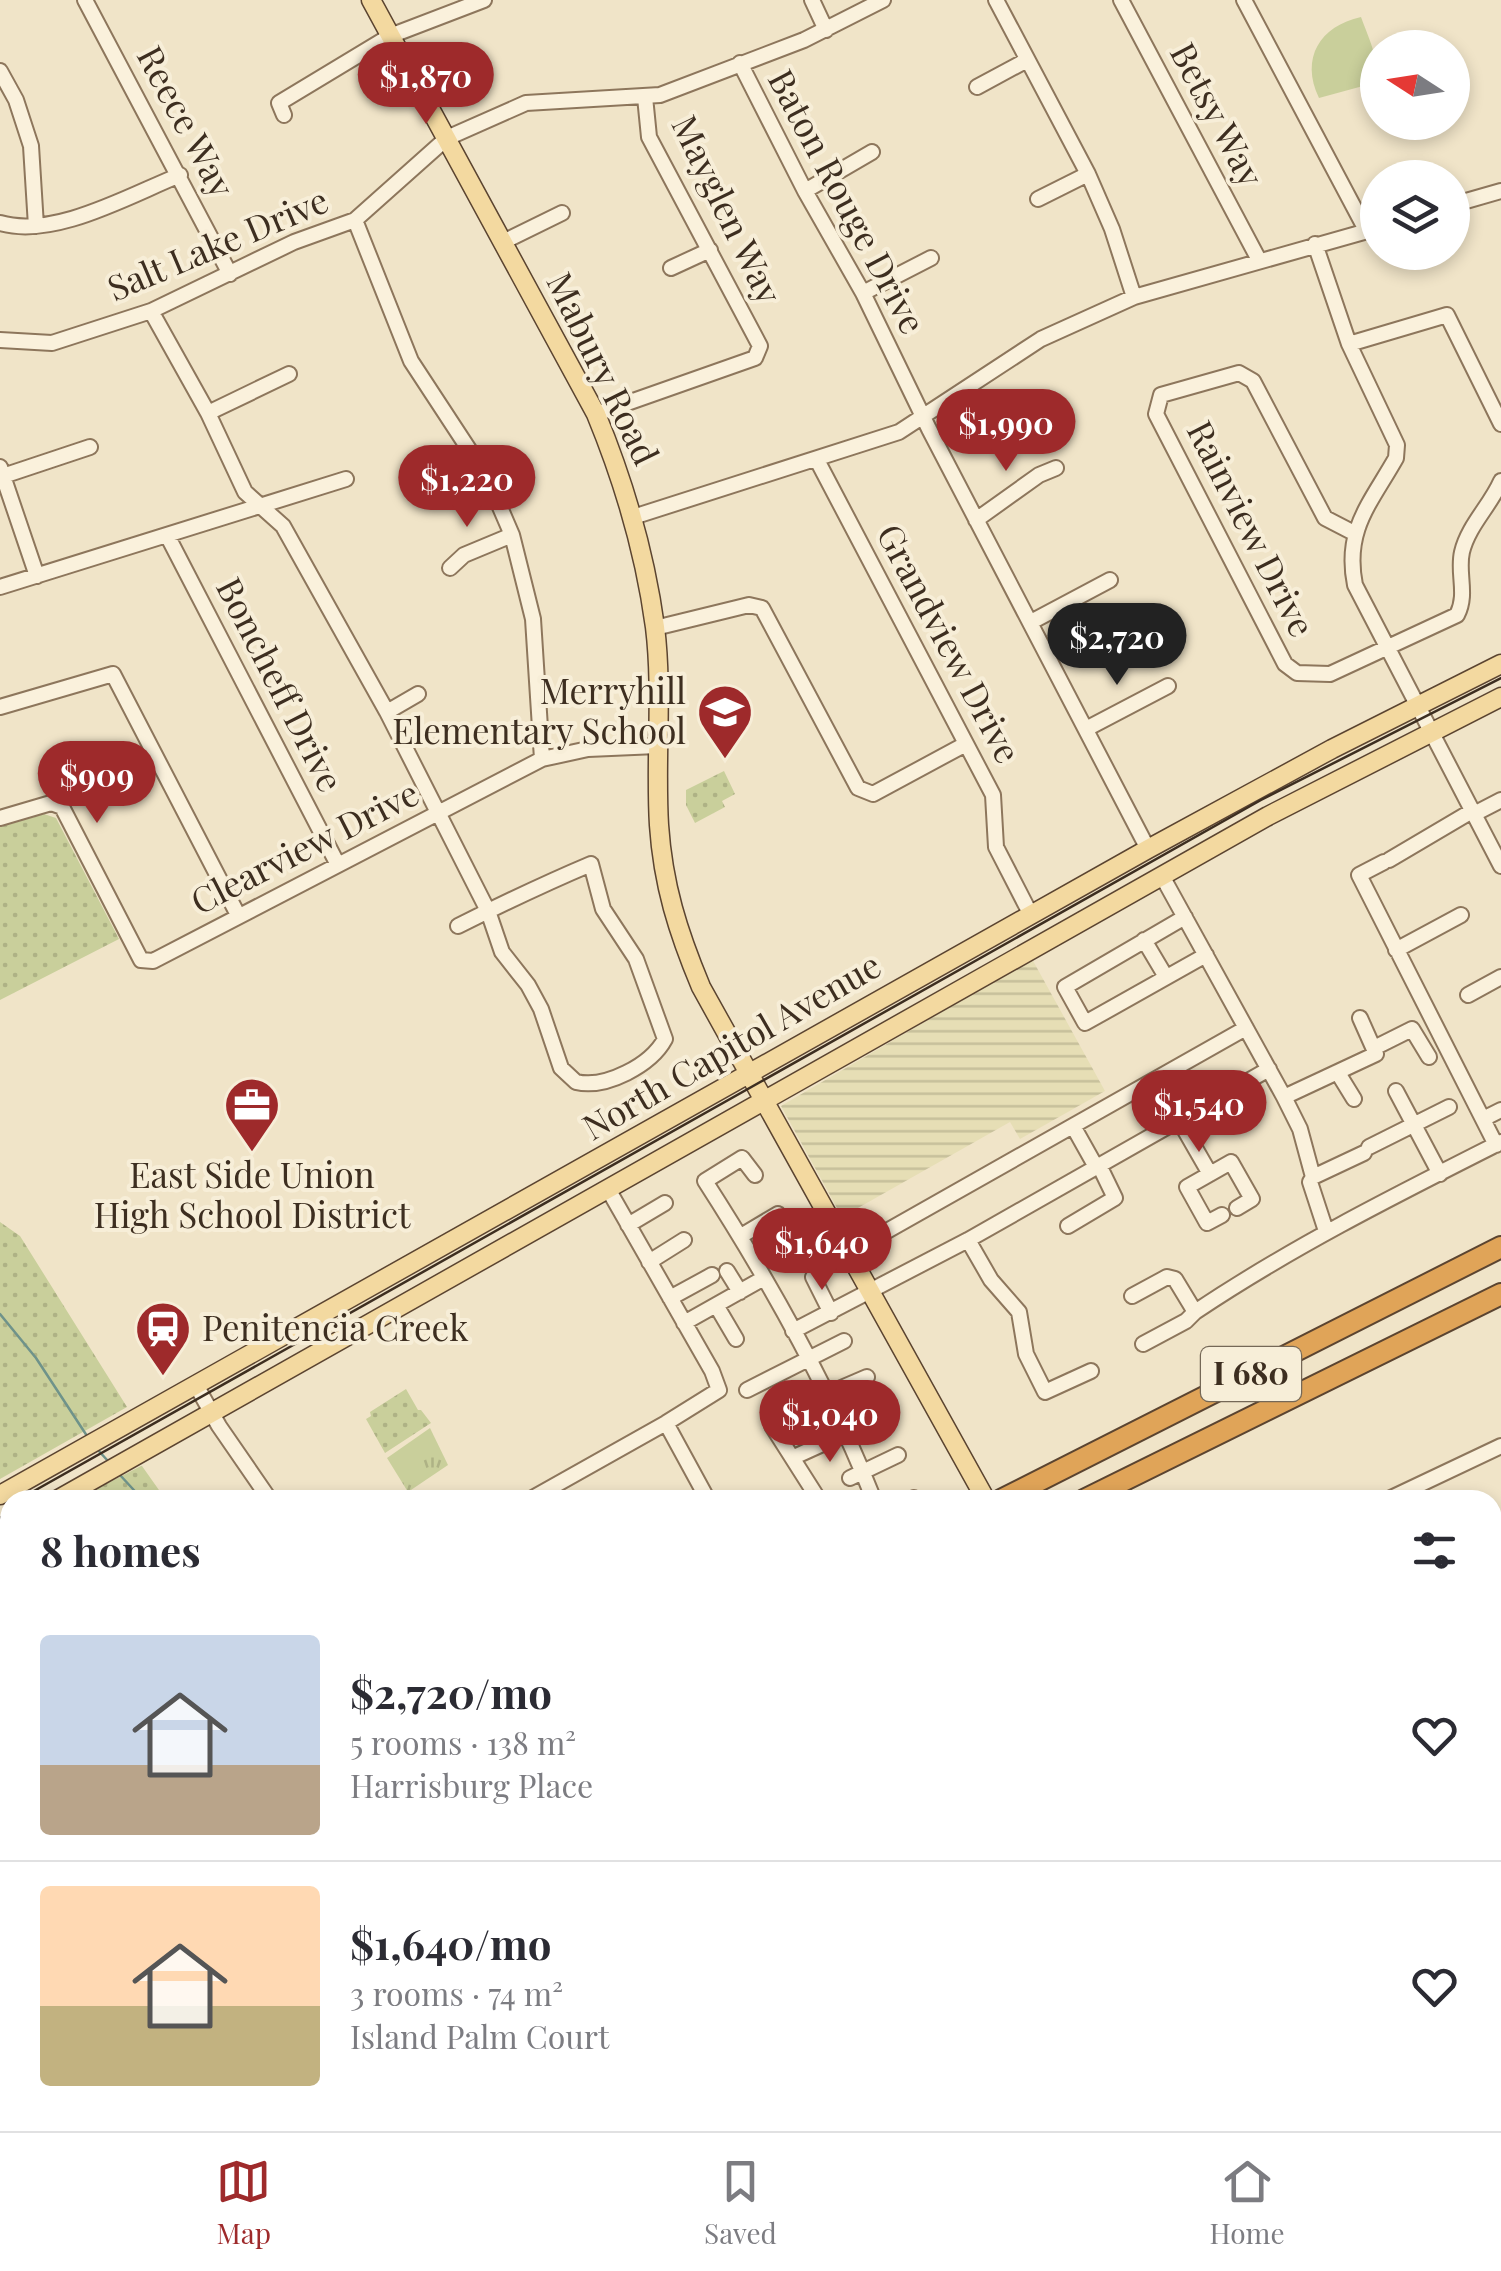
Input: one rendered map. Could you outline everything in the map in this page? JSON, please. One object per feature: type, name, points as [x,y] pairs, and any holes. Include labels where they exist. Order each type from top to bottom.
[{"type":"highway","name":"I 680","points":[[1020,1490],[1501,1247]]},
{"type":"highway","name":"I 680","points":[[1104,1490],[1501,1294]]},
{"type":"main road","name":"Mabury Road","points":[[371,0],[596,414],[634,517],[655,628],[660,826],[677,931],[701,987],[981,1490]]},
{"type":"main road","name":"North Capitol Avenue","points":[[10,1490],[1148,849],[1501,664]]},
{"type":"main road","name":"North Capitol Avenue","points":[[74,1490],[1162,876],[1430,731],[1501,697]]},
{"type":"street","name":"Reece Way","points":[[85,0],[230,274]]},
{"type":"street","points":[[284,115],[279,103],[390,36],[484,0]]},
{"type":"street","points":[[812,0],[826,30]]},
{"type":"street","name":"Salt Lake Drive","points":[[0,340],[52,343],[151,312],[294,242],[354,220],[447,138],[526,103],[660,96],[826,30],[883,0]]},
{"type":"street","points":[[996,0],[1088,174],[1112,229],[1134,297]]},
{"type":"street","name":"Betsy Way","points":[[1121,0],[1259,260]]},
{"type":"street","points":[[1244,0],[1360,208]]},
{"type":"street","points":[[977,88],[1027,60]]},
{"type":"street","name":"Baton Rouge Drive","points":[[740,63],[805,191],[863,292],[976,520],[1148,849]]},
{"type":"street","points":[[0,71],[16,100],[31,146],[36,226]]},
{"type":"street","name":"Mayglen Way","points":[[596,414],[755,358],[760,346],[649,138],[644,97]]},
{"type":"street","points":[[805,191],[872,152]]},
{"type":"street","points":[[1038,199],[1088,174]]},
{"type":"street","points":[[0,223],[36,226],[62,222],[180,175]]},
{"type":"street","points":[[1470,200],[1501,191]]},
{"type":"street","points":[[503,242],[562,213]]},
{"type":"street","points":[[354,220],[411,361],[487,477],[512,535],[533,619],[542,758]]},
{"type":"street","points":[[634,517],[887,438],[924,418],[995,366],[1041,339],[1134,297],[1360,232]]},
{"type":"street","points":[[1316,244],[1349,344],[1397,445],[1396,458],[1354,533],[1350,559],[1355,586],[1501,866]]},
{"type":"street","points":[[671,268],[710,250]]},
{"type":"street","points":[[863,292],[931,258]]},
{"type":"street","points":[[151,312],[208,413],[245,492],[282,526],[387,712],[488,911],[502,952],[541,1009],[566,1076],[584,1084],[609,1078],[634,1068],[665,1039],[644,977],[603,908],[591,864],[533,887],[488,911],[458,926]]},
{"type":"street","points":[[1349,344],[1447,315],[1501,424]]},
{"type":"street","name":"Rainview Drive","points":[[1354,533],[1324,518],[1253,381],[1239,373],[1161,395],[1156,414],[1285,664],[1297,672],[1330,674],[1388,648]]},
{"type":"street","points":[[208,413],[289,374]]},
{"type":"street","points":[[37,576],[2,472],[90,447]]},
{"type":"street","name":"Grandview Drive","points":[[817,460],[993,795],[996,847],[1031,916]]},
{"type":"street","points":[[976,520],[1039,475],[1056,468]]},
{"type":"street","points":[[0,588],[346,479]]},
{"type":"street","points":[[1388,648],[1458,614],[1463,603],[1460,557],[1466,539],[1500,486]]},
{"type":"street","name":"Boncheff Drive","points":[[167,535],[337,864]]},
{"type":"street","points":[[450,568],[464,556],[512,535]]},
{"type":"street","points":[[1031,622],[1110,580]]},
{"type":"street","points":[[655,628],[749,605],[762,608],[858,788],[864,792],[873,794],[964,745]]},
{"type":"street","points":[[0,707],[113,674],[238,915]]},
{"type":"street","points":[[1086,728],[1168,686]]},
{"type":"street","points":[[387,712],[418,694]]},
{"type":"street","name":"Clearview Drive","points":[[0,818],[51,803],[62,806],[140,960],[153,961],[542,758],[588,749],[658,746]]},
{"type":"street","points":[[1143,1344],[1186,1321],[1241,1280],[1326,1231],[1498,1144],[1359,874],[1501,800]]},
{"type":"street","points":[[1162,876],[1284,1097],[1300,1130],[1313,1176]]},
{"type":"street","points":[[1396,950],[1461,915]]},
{"type":"street","points":[[1185,917],[1065,987],[1085,1024],[1206,955]]},
{"type":"street","points":[[1144,940],[1166,977]]},
{"type":"street","points":[[1468,996],[1501,977]]},
{"type":"street","points":[[1284,1097],[1376,1054],[1360,1018]]},
{"type":"street","points":[[848,1252],[1246,1028]]},
{"type":"street","points":[[1374,1048],[1412,1029],[1429,1057]]},
{"type":"street","points":[[793,1332],[968,1240],[1269,1070]]},
{"type":"street","points":[[1338,1073],[1354,1098]]},
{"type":"street","points":[[1396,1090],[1440,1174]]},
{"type":"street","points":[[1326,1231],[1310,1182],[1313,1176],[1449,1106]]},
{"type":"street","points":[[1483,1119],[1501,1110]]},
{"type":"street","points":[[1179,1120],[1210,1174]]},
{"type":"street","points":[[1068,1226],[1116,1198],[1073,1126]]},
{"type":"street","points":[[754,1175],[742,1158],[705,1181],[828,1394],[847,1432],[857,1475],[867,1490]]},
{"type":"street","points":[[1222,1215],[1207,1223],[1187,1188],[1232,1162],[1252,1199],[1237,1208]]},
{"type":"street","points":[[552,1490],[719,1390],[712,1371],[608,1188]]},
{"type":"street","points":[[628,1224],[665,1203]]},
{"type":"street","points":[[740,1236],[778,1214],[792,1238]]},
{"type":"street","points":[[649,1262],[684,1240]]},
{"type":"street","points":[[968,1240],[991,1280],[1019,1312],[1026,1354],[1045,1392],[1090,1370]]},
{"type":"street","points":[[670,1298],[719,1273],[740,1292]]},
{"type":"street","points":[[813,1276],[831,1313]]},
{"type":"street","points":[[1132,1296],[1167,1277],[1175,1280],[1195,1312]]},
{"type":"street","points":[[684,1323],[762,1278]]},
{"type":"street","points":[[716,1306],[736,1340]]},
{"type":"street","points":[[748,1390],[844,1341]]},
{"type":"street","points":[[794,1408],[867,1377]]},
{"type":"street","points":[[196,1385],[263,1490]]},
{"type":"street","points":[[794,1457],[882,1417]]},
{"type":"street","points":[[666,1423],[703,1490]]},
{"type":"street","points":[[772,1426],[813,1490]]},
{"type":"street","points":[[1408,1490],[1501,1446]]},
{"type":"street","points":[[857,1475],[898,1455]]},
{"type":"shaded area","points":[[1032,959],[1105,1091],[1020,1139],[1010,1122],[842,1217],[781,1106]]},
{"type":"green space","points":[[1361,17],[1366,30],[1360,30],[1360,87],[1319,98],[1313,57],[1325,36]]},
{"type":"green space","points":[[724,771],[735,794],[722,801],[725,807],[695,823],[686,805],[686,790]]},
{"type":"green space","points":[[44,814],[56,818],[119,939],[0,1000],[0,827]]},
{"type":"green space","points":[[0,1222],[20,1236],[127,1407],[0,1479]]},
{"type":"green space","points":[[406,1389],[431,1423],[385,1453],[366,1419],[370,1412]]},
{"type":"green space","points":[[430,1428],[448,1465],[407,1490],[387,1458]]},
{"type":"green space","points":[[141,1466],[159,1490],[94,1490]]},
{"type":"waterway","points":[[0,1314],[36,1358],[89,1439]]},
{"type":"waterway","points":[[97,1449],[108,1461]]},
{"type":"waterway","points":[[120,1475],[134,1490]]},
{"type":"tram line","points":[[36,1490],[1261,800],[1501,678]]},
{"type":"place","name":"Merryhill Elementary School","points":[[725,761]]},
{"type":"place","name":"East Side Union High School District","points":[[252,1154]]},
{"type":"place","name":"Penitencia Creek","points":[[163,1378]]}]
